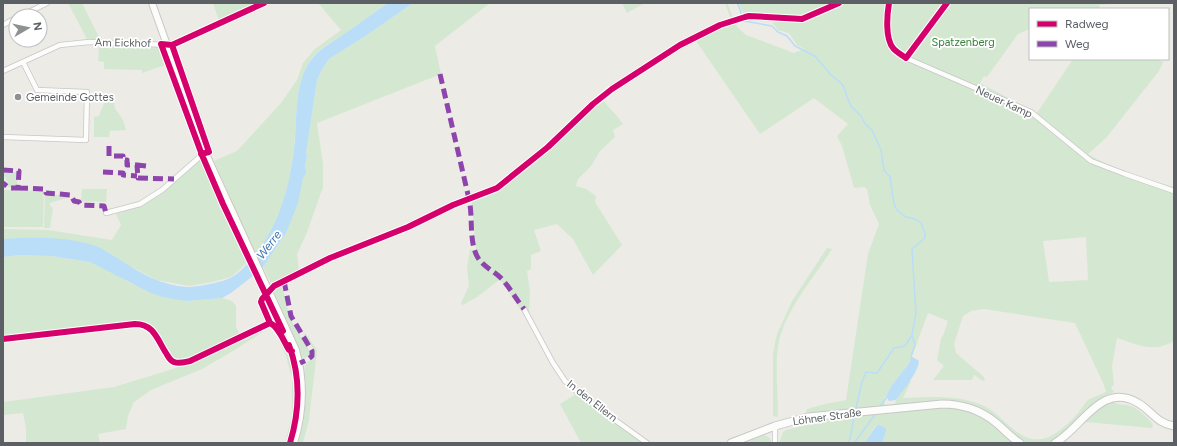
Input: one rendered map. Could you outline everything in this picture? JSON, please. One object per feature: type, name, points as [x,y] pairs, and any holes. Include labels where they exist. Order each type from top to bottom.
[{"type":"main road","points":[[1055,443],[1067,435],[1096,406],[1114,398],[1125,398],[1132,400],[1159,421],[1174,426]]},
{"type":"main road","name":"Löhner Straße","points":[[731,443],[775,426],[820,415],[942,404],[961,405],[978,411],[987,416],[1020,443]]},
{"type":"street","points":[[37,8],[47,3]]},
{"type":"street","points":[[152,3],[206,154],[274,299],[296,350],[302,378],[303,404],[294,443]]},
{"type":"street","name":"Am Eickhof","points":[[3,71],[60,44],[89,42],[172,45],[264,3]]},
{"type":"street","name":"Neuer Kamp","points":[[889,3],[887,13],[889,37],[893,48],[906,58],[1031,112],[1091,161],[1174,190]]},
{"type":"street","points":[[906,58],[947,3]]},
{"type":"street","points":[[3,137],[86,140],[87,92],[37,90],[23,62]]},
{"type":"street","points":[[106,213],[140,204],[162,190],[202,155],[206,154]]},
{"type":"street","name":"In den Ellern","points":[[524,309],[553,363],[565,381],[583,397],[647,443]]},
{"type":"street","points":[[775,426],[775,443]]},
{"type":"green space","points":[[68,3],[82,3],[100,39],[87,39]]},
{"type":"green space","points":[[213,3],[259,3],[219,21]]},
{"type":"green space","points":[[318,3],[388,3],[320,50],[305,69],[298,96],[294,150],[289,182],[280,213],[266,241],[256,254],[214,161],[237,151],[281,103],[297,80],[303,63],[315,49],[341,30]]},
{"type":"green space","points":[[413,3],[490,3],[435,46],[441,74],[317,123],[323,164],[323,187],[306,235],[297,254],[299,270],[271,283],[263,267],[286,233],[303,178],[317,80],[322,69],[329,59]]},
{"type":"green space","points":[[622,3],[645,3],[627,13]]},
{"type":"green space","name":"Spatzenberg","points":[[725,3],[727,3],[737,27],[746,35],[794,53],[804,49],[797,45],[789,33],[778,30],[772,22],[745,20],[739,3],[1130,3],[1099,5],[1100,8],[1029,8],[1029,29],[1018,34],[987,77],[984,76],[980,83],[1037,113],[1072,60],[1158,60],[1163,62],[1159,71],[1106,138],[1088,154],[1108,165],[1174,187],[1174,341],[1158,347],[1148,347],[1117,338],[1112,366],[1114,385],[1111,387],[1114,392],[1109,394],[1111,399],[1117,404],[1131,406],[1140,411],[1152,423],[1152,428],[1085,422],[1064,443],[882,443],[886,428],[876,425],[864,443],[779,443],[783,432],[786,430],[853,416],[854,408],[806,412],[807,409],[846,400],[868,254],[879,224],[870,205],[867,189],[864,187],[854,188],[842,146],[837,136],[848,124],[814,98],[760,134],[696,41],[643,72],[642,71],[602,99],[623,124],[613,130],[615,137],[600,151],[591,166],[578,179],[576,186],[586,189],[596,196],[595,202],[622,245],[593,275],[573,239],[557,224],[534,230],[541,251],[531,255],[531,269],[527,271],[530,292],[529,314],[531,319],[564,378],[579,391],[650,443],[581,443],[560,404],[576,394],[565,383],[527,319],[502,282],[499,280],[477,297],[463,305],[461,303],[469,286],[467,268],[470,250],[476,250],[471,194],[492,188],[510,176],[547,146],[599,97],[633,72],[679,44],[719,23],[731,19]],"holes":[[[1086,237],[1088,280],[1049,282],[1043,241]],[[984,309],[1075,323],[1106,392],[1093,397],[1086,402],[1070,422],[1051,436],[1036,439],[1028,438],[1013,429],[992,411],[974,402],[944,397],[903,398],[911,381],[909,381],[896,400],[895,404],[885,405],[884,399],[892,385],[910,362],[928,313],[948,321],[941,339],[937,360],[944,366],[933,380],[972,380],[974,375],[983,381],[985,380],[984,377],[956,353],[954,344],[963,316],[971,311]]]},
{"type":"green space","points":[[99,45],[158,47],[165,65],[142,73],[142,70],[104,69],[104,62],[98,61]]},
{"type":"green space","points":[[185,71],[206,132],[203,133],[182,72]]},
{"type":"green space","points":[[106,98],[114,102],[115,109],[122,118],[126,130],[110,131],[109,137],[94,137],[94,117],[99,116]]},
{"type":"green space","points":[[201,156],[247,262],[231,277],[189,286],[157,280],[128,265],[103,249],[43,238],[3,239],[3,229],[48,230],[112,240],[121,225],[116,214],[144,204],[158,195]]},
{"type":"green space","points":[[3,172],[18,172],[17,187],[9,187]]},
{"type":"green space","points":[[82,189],[107,189],[106,202],[81,201]]},
{"type":"green space","points":[[3,190],[44,191],[43,227],[3,227]]},
{"type":"green space","points":[[45,195],[67,195],[69,198],[50,203],[50,206],[53,208],[50,228],[44,228]]},
{"type":"green space","points":[[827,248],[832,249],[800,295],[786,320],[781,333],[778,346],[777,364],[778,417],[773,416],[773,353],[777,334],[792,301]]},
{"type":"green space","points":[[20,255],[51,256],[90,262],[114,273],[130,283],[186,301],[222,298],[232,301],[236,306],[236,327],[240,336],[188,360],[179,362],[172,359],[152,327],[143,323],[140,326],[3,341],[3,257]]},
{"type":"green space","points":[[279,285],[281,286],[286,299],[289,317],[309,350],[309,356],[305,358],[301,357],[297,344],[273,289]]},
{"type":"green space","points":[[265,298],[288,348],[279,330],[263,306]]},
{"type":"green space","points":[[262,329],[264,331],[202,369],[151,390],[134,402],[128,416],[126,429],[98,434],[100,443],[26,443],[26,428],[23,413],[3,415],[3,402],[114,387],[173,369],[211,354]]},
{"type":"green space","points":[[303,333],[306,334],[317,350],[309,420],[303,443],[298,443],[305,409],[306,388],[304,368],[306,364],[314,357],[313,349]]},
{"type":"green space","points":[[277,336],[279,337],[291,360],[294,376],[291,375],[286,356]]},
{"type":"green space","points":[[295,381],[296,397],[293,420],[288,443],[285,443],[292,415],[292,382]]},
{"type":"green space","points":[[762,435],[768,437],[772,443],[741,443]]},
{"type":"water","name":"Werre","points":[[388,3],[413,3],[329,59],[322,69],[317,80],[306,153],[306,173],[303,178],[298,203],[286,233],[263,267],[231,293],[222,298],[186,301],[163,297],[151,293],[90,262],[51,256],[20,255],[3,257],[3,239],[53,238],[78,241],[101,248],[145,275],[161,282],[179,286],[188,287],[211,284],[223,281],[235,275],[245,266],[262,245],[270,232],[283,202],[291,171],[299,88],[311,60],[321,50]]},
{"type":"water","points":[[911,356],[919,361],[916,371],[896,400],[889,401],[886,396],[892,385],[910,362]]},
{"type":"water","points":[[877,425],[886,428],[882,443],[864,443]]},
{"type":"waterway","points":[[737,3],[744,21],[772,26],[778,32],[787,36],[795,46],[815,56],[831,75],[841,83],[851,106],[861,116],[865,124],[872,130],[881,150],[884,170],[890,177],[894,204],[897,210],[906,217],[915,219],[921,223],[925,233],[925,238],[912,249],[916,313],[912,335],[905,346],[894,348],[877,373],[866,372],[856,408]]},
{"type":"waterway","points":[[911,356],[915,345],[912,335]]},
{"type":"waterway","points":[[880,406],[887,397]]},
{"type":"waterway","points":[[852,443],[855,442],[876,413]]},
{"type":"waterway","points":[[849,443],[854,417]]},
{"type":"marked path","points":[[440,74],[469,199],[472,234],[476,254],[484,265],[502,279],[524,309]]},
{"type":"marked path","points":[[109,146],[109,156],[123,156],[123,160],[127,160],[127,165],[137,165],[138,178],[174,179]]},
{"type":"marked path","points":[[137,165],[146,166]]},
{"type":"marked path","points":[[3,170],[19,171],[18,188],[9,188],[3,183]]},
{"type":"marked path","points":[[103,172],[123,173],[123,175],[137,176]]},
{"type":"marked path","points":[[18,188],[45,189],[46,193],[71,195],[74,201],[79,202],[81,205],[104,206],[106,213]]},
{"type":"marked path","points":[[284,281],[291,316],[312,351],[312,356],[300,363]]},
{"type":"cycle path","points":[[264,3],[172,45],[161,44],[202,155],[223,204],[283,331]]},
{"type":"cycle path","points":[[292,351],[289,350],[281,335],[270,323],[261,302],[274,286],[330,258],[408,227],[453,205],[497,188],[548,147],[593,104],[612,89],[680,45],[720,25],[745,17],[802,19],[839,3]]},
{"type":"cycle path","points":[[889,3],[887,20],[890,44],[897,52],[906,58],[947,3]]},
{"type":"cycle path","points":[[172,45],[209,152],[201,154]]},
{"type":"cycle path","points":[[3,339],[135,324],[151,329],[170,360],[180,363],[190,361],[270,323]]},
{"type":"cycle path","points":[[289,345],[296,370],[298,394],[296,418],[290,443]]},
{"type":"place","name":"Gemeinde Gottes","points":[[18,97]]}]
